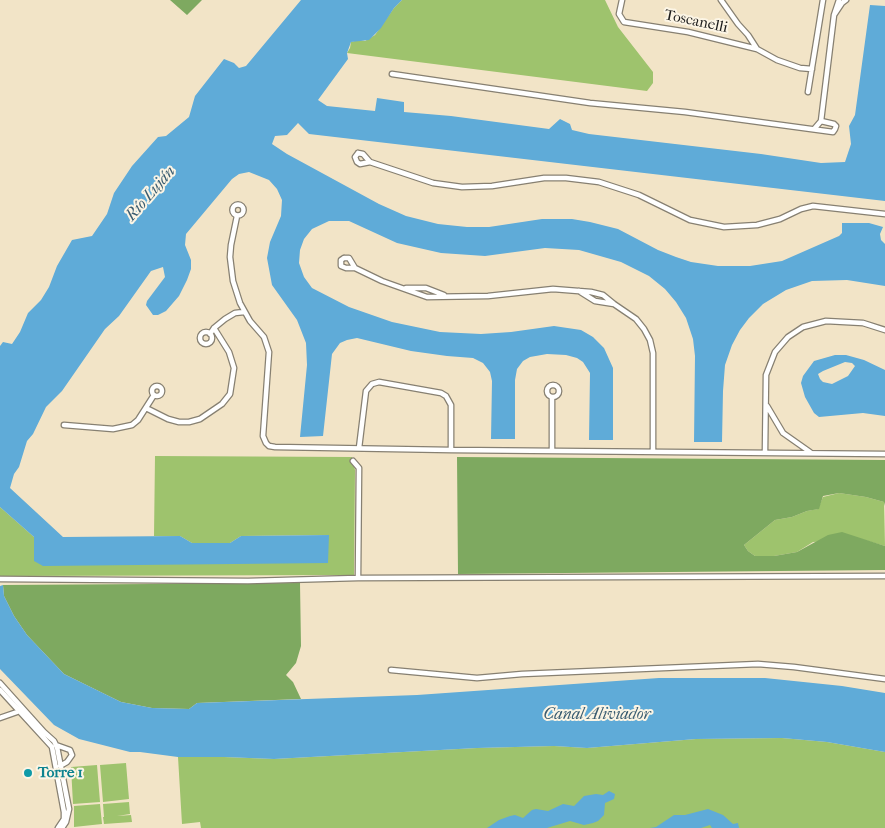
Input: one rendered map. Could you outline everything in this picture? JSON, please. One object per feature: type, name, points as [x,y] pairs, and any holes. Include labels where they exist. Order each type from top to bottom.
[{"type":"street","name":"Toscanelli","points":[[622,0],[619,14],[624,22],[688,32],[757,49]]},
{"type":"street","points":[[721,0],[757,49],[785,63],[812,70]]},
{"type":"street","points":[[808,92],[823,0]]},
{"type":"street","points":[[814,128],[821,121],[834,15],[839,0]]},
{"type":"street","points":[[834,15],[846,0]]},
{"type":"street","points":[[392,74],[590,102],[685,112],[833,132],[836,126],[834,124],[821,121]]},
{"type":"street","points":[[370,162],[433,183],[462,187],[492,186],[544,178],[566,178],[599,182],[639,195],[690,220],[715,226],[757,225],[812,206],[885,214]]},
{"type":"street","points":[[238,216],[231,246],[231,270],[236,292],[244,312],[260,330],[269,352],[263,436],[266,443],[275,447],[885,454]]},
{"type":"street","points":[[355,268],[382,281],[426,297],[488,296],[553,288],[600,294],[636,319],[647,333],[652,346],[653,451]]},
{"type":"street","points":[[405,288],[426,288],[445,296]]},
{"type":"street","points":[[578,291],[595,301],[614,304]]},
{"type":"street","points":[[210,334],[214,328],[235,313],[244,312]]},
{"type":"street","points":[[764,453],[766,375],[771,360],[781,344],[795,332],[811,324],[834,321],[863,323],[885,330]]},
{"type":"street","points":[[146,408],[168,419],[179,422],[200,419],[211,414],[222,404],[230,394],[234,368],[229,352],[214,328]]},
{"type":"street","points":[[359,448],[366,390],[372,384],[379,382],[441,393],[446,396],[451,406],[451,450]]},
{"type":"street","points":[[64,425],[112,429],[132,425],[138,420],[154,395]]},
{"type":"street","points":[[552,397],[552,450]]},
{"type":"street","points":[[765,404],[783,433],[812,452]]},
{"type":"street","points":[[353,461],[358,468],[358,578]]},
{"type":"street","points":[[0,579],[248,581],[358,578],[885,576]]},
{"type":"street","points":[[391,670],[477,678],[758,664],[885,678]]},
{"type":"street","points":[[0,683],[20,709]]},
{"type":"street","points":[[0,690],[54,746],[71,752],[70,759],[59,766]]},
{"type":"street","points":[[0,718],[20,709]]},
{"type":"street","points":[[54,746],[69,809],[66,822],[62,828]]},
{"type":"street","points":[[58,828],[65,816],[59,766]]},
{"type":"green space","points":[[170,0],[202,0],[187,15]]},
{"type":"green space","points":[[402,0],[605,0],[618,27],[653,72],[653,83],[647,91],[347,53],[351,42],[365,41],[375,35]]},
{"type":"green space","points":[[155,456],[352,457],[355,470],[354,575],[0,576],[0,507],[34,537],[34,561],[328,563],[328,535],[241,536],[230,543],[192,543],[180,536],[154,536]]},
{"type":"green space","points":[[457,457],[885,460],[885,506],[884,502],[866,497],[839,493],[823,496],[819,509],[775,520],[744,545],[755,556],[774,556],[797,552],[828,535],[842,532],[885,546],[885,570],[458,574]]},
{"type":"green space","points":[[839,493],[884,502],[885,546],[861,539],[813,542],[797,552],[774,556],[755,556],[744,545],[775,520],[818,509],[823,497]]},
{"type":"green space","points":[[300,583],[301,646],[296,663],[286,675],[293,682],[301,699],[197,703],[189,709],[152,708],[121,702],[64,674],[27,635],[14,616],[4,596],[3,585]]},
{"type":"green space","points":[[782,738],[827,742],[885,752],[885,828],[201,828],[200,822],[182,824],[178,757],[274,759],[477,748],[554,746],[587,748],[696,739]]},
{"type":"green space","points":[[126,763],[129,799],[103,802],[100,765]]},
{"type":"green space","points":[[97,765],[100,802],[73,804],[71,767]]},
{"type":"green space","points":[[129,802],[130,814],[117,816],[131,815],[132,822],[104,824],[103,804]]},
{"type":"green space","points":[[100,804],[102,824],[74,827],[74,806]]},
{"type":"water","name":"Río Luján","points":[[301,0],[402,0],[394,8],[381,28],[369,40],[351,42],[347,53],[348,59],[318,100],[327,106],[375,111],[377,98],[404,102],[404,112],[451,116],[549,129],[560,119],[570,124],[572,130],[589,134],[821,163],[845,162],[851,144],[849,126],[855,115],[870,5],[885,6],[885,201],[309,134],[298,123],[287,135],[275,136],[272,144],[379,204],[406,216],[438,224],[467,227],[489,227],[542,219],[572,219],[618,229],[658,250],[676,257],[691,262],[718,266],[750,266],[782,261],[839,236],[842,233],[842,223],[869,223],[883,227],[880,234],[881,240],[885,244],[885,286],[847,280],[812,281],[786,290],[763,304],[740,330],[725,365],[722,442],[694,442],[695,356],[693,339],[686,318],[676,302],[665,289],[649,276],[621,262],[579,250],[545,248],[485,256],[441,253],[397,243],[349,221],[329,221],[312,229],[304,239],[300,250],[299,263],[304,277],[312,288],[349,307],[392,322],[440,332],[481,334],[554,326],[581,330],[593,337],[604,348],[613,368],[613,440],[589,440],[590,373],[583,362],[577,358],[566,355],[547,354],[530,357],[523,361],[517,369],[515,380],[515,439],[491,439],[492,381],[490,372],[483,363],[473,358],[411,351],[357,338],[340,343],[332,354],[323,436],[300,437],[307,365],[306,343],[297,320],[272,285],[267,258],[270,242],[281,216],[282,200],[277,189],[269,180],[249,172],[239,174],[232,179],[186,234],[185,245],[191,260],[191,269],[179,296],[166,311],[153,315],[146,305],[147,301],[165,277],[163,267],[151,271],[119,316],[105,329],[62,391],[46,407],[33,434],[27,441],[10,488],[63,537],[180,536],[192,543],[230,543],[241,536],[329,535],[328,563],[43,566],[34,561],[34,537],[0,507],[0,346],[3,342],[12,344],[20,332],[28,313],[41,300],[49,287],[57,266],[72,240],[92,236],[107,214],[114,193],[132,166],[158,137],[166,136],[189,117],[195,96],[224,59],[234,63],[239,68],[246,66]]},
{"type":"water","points":[[835,355],[846,355],[864,360],[885,370],[885,416],[863,413],[819,417],[814,413],[805,397],[801,383],[803,376],[814,361]],"holes":[[[845,362],[852,363],[855,366],[848,376],[832,384],[823,382],[820,379],[818,374],[823,371]]]},
{"type":"water","name":"Canal Aliviador","points":[[3,585],[4,596],[14,616],[27,635],[64,674],[121,702],[152,708],[189,709],[197,703],[417,695],[659,678],[765,678],[842,686],[885,693],[885,752],[827,742],[782,738],[696,739],[587,748],[554,746],[477,748],[274,759],[178,757],[130,752],[79,739],[54,725],[0,669],[0,586]]},
{"type":"water","points":[[609,791],[615,794],[614,799],[605,803],[604,815],[593,823],[584,825],[570,821],[547,828],[487,828],[499,820],[510,816],[515,815],[523,818],[536,809],[548,811],[563,804],[574,806],[584,796],[603,795]]},
{"type":"water","points":[[708,809],[723,815],[733,824],[738,823],[739,828],[712,828],[710,825],[701,828],[650,828],[656,827],[674,815],[685,815]]},
{"type":"place","name":"Torre 1","points":[[28,773]]}]
